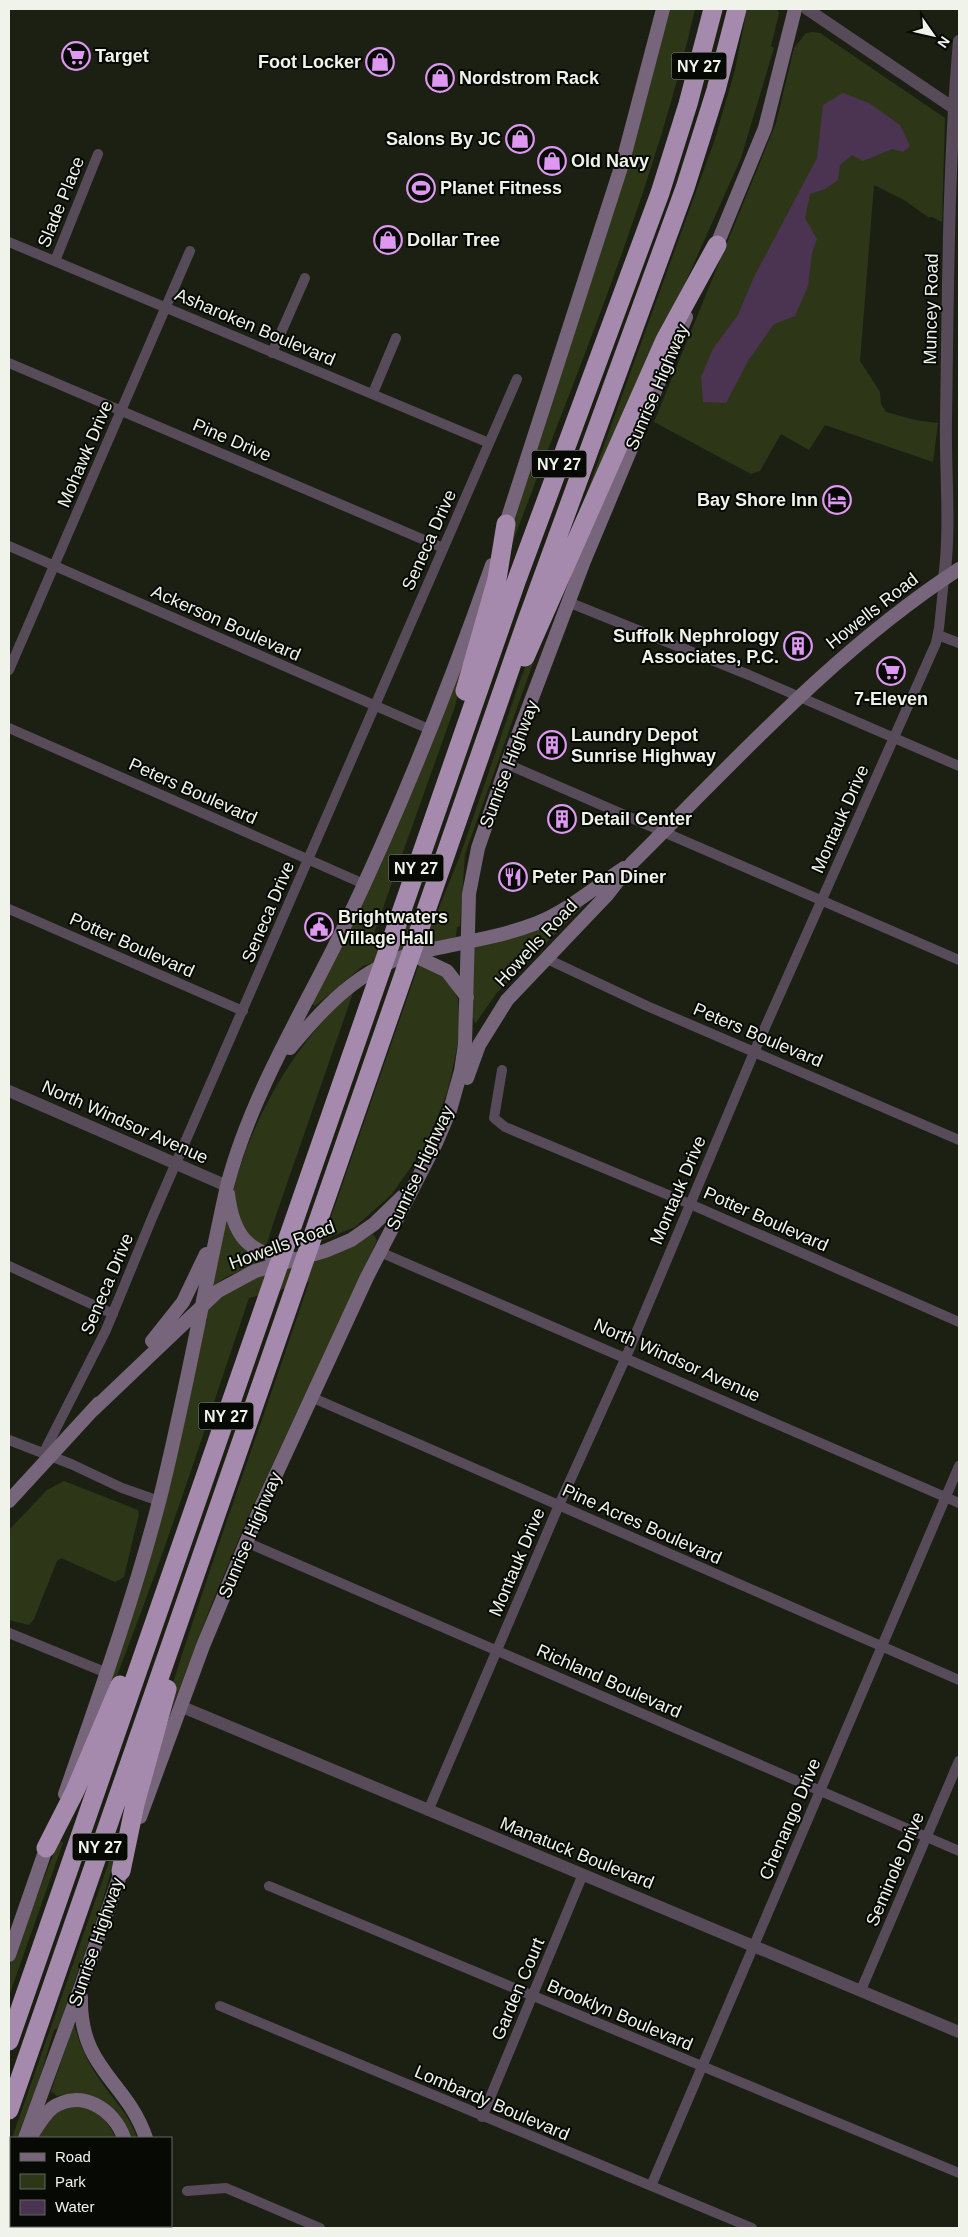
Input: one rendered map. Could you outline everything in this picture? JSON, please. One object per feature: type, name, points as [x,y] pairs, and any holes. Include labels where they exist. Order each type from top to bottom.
[{"type":"highway","name":"NY 27","points":[[9,2041],[516,582],[660,193],[684,117],[714,9]]},
{"type":"highway","name":"Sunrise Highway","points":[[9,2110],[550,554],[685,188],[716,90],[737,9]]},
{"type":"highway","points":[[485,742],[530,646],[665,340],[717,244]]},
{"type":"highway","points":[[438,804],[458,716],[497,579],[506,524]]},
{"type":"highway","points":[[46,1848],[75,1791],[184,1537]]},
{"type":"highway","points":[[121,1871],[135,1804],[174,1669],[192,1584]]},
{"type":"main road","points":[[9,1955],[107,1674],[159,1500],[203,1304],[219,1220],[227,1186],[247,1125],[271,1072],[364,884],[431,730],[478,605],[623,161],[662,9]]},
{"type":"main road","name":"Sunrise Highway","points":[[25,2137],[180,1706],[246,1542],[311,1397],[450,1110],[463,1058],[467,998],[469,894],[473,865],[507,764],[568,602],[717,244],[770,111],[795,9]]},
{"type":"main road","name":"Howells Road","points":[[450,1110],[464,1086],[476,1052],[487,1030],[507,1000],[545,958],[607,896],[632,863],[799,698],[875,630],[959,569]]},
{"type":"main road","name":"Howells Road","points":[[271,1072],[306,1029],[339,994],[372,971],[412,954],[507,933],[553,915],[632,863]]},
{"type":"main road","points":[[412,954],[448,972],[467,998]]},
{"type":"main road","name":"Howells Road","points":[[9,1501],[46,1455],[203,1304],[235,1280],[296,1258],[333,1248],[363,1232],[391,1209],[418,1178]]},
{"type":"main road","points":[[227,1186],[232,1219],[245,1241],[266,1253],[296,1258]]},
{"type":"main road","name":"Howells Road","points":[[93,1410],[169,1322],[183,1302],[197,1277],[219,1220]]},
{"type":"main road","points":[[81,1986],[81,2022],[86,2041],[102,2071],[134,2113],[146,2137]]},
{"type":"main road","points":[[31,2137],[52,2109],[71,2100],[93,2103],[105,2110],[114,2119],[123,2137]]},
{"type":"street","points":[[807,9],[956,110]]},
{"type":"street","name":"Muncey Road","points":[[944,579],[947,556],[946,422],[959,41]]},
{"type":"street","name":"Slade Place","points":[[55,262],[98,154]]},
{"type":"street","name":"Asharoken Boulevard","points":[[9,242],[489,443]]},
{"type":"street","name":"Mohawk Drive","points":[[9,670],[190,251]]},
{"type":"street","points":[[272,353],[305,278]]},
{"type":"street","points":[[373,393],[396,338]]},
{"type":"street","name":"Pine Drive","points":[[9,364],[443,548]]},
{"type":"street","name":"Seneca Drive","points":[[46,1455],[113,1314],[374,705],[517,380]]},
{"type":"street","name":"Ackerson Boulevard","points":[[9,546],[431,730]]},
{"type":"street","name":"Montauk Drive","points":[[428,1811],[559,1504],[626,1357],[755,1050],[938,635],[944,579]]},
{"type":"street","points":[[568,602],[749,675],[959,766]]},
{"type":"street","points":[[938,635],[959,643]]},
{"type":"street","name":"Peters Boulevard","points":[[9,728],[364,884]]},
{"type":"street","points":[[507,764],[959,960]]},
{"type":"street","name":"Potter Boulevard","points":[[9,909],[243,1011]]},
{"type":"street","name":"Peters Boulevard","points":[[545,958],[647,1006],[755,1050],[959,1140]]},
{"type":"street","name":"Potter Boulevard","points":[[502,1070],[494,1118],[505,1127],[690,1204],[959,1322]]},
{"type":"street","name":"North Windsor Avenue","points":[[9,1091],[227,1186]]},
{"type":"street","name":"North Windsor Avenue","points":[[380,1252],[626,1357],[959,1503]]},
{"type":"street","points":[[9,1266],[113,1314]]},
{"type":"street","name":"Pine Acres Boulevard","points":[[311,1397],[959,1680]]},
{"type":"street","points":[[9,1440],[122,1488],[159,1500]]},
{"type":"street","name":"Chenango Drive","points":[[650,2186],[959,1466]]},
{"type":"street","name":"Richland Boulevard","points":[[246,1542],[959,1851]]},
{"type":"street","points":[[9,1632],[107,1674]]},
{"type":"street","name":"Manatuck Boulevard","points":[[180,1706],[428,1811],[754,1944],[959,2032]]},
{"type":"street","name":"Seminole Drive","points":[[861,1990],[959,1761]]},
{"type":"street","name":"Garden Court","points":[[482,2117],[584,1874]]},
{"type":"street","name":"Brooklyn Boulevard","points":[[269,1886],[959,2174]]},
{"type":"street","name":"Lombardy Boulevard","points":[[220,2006],[482,2117],[752,2228]]},
{"type":"street","points":[[187,2191],[226,2188],[320,2228]]},
{"type":"green space","points":[[668,9],[695,9],[678,78],[658,145],[636,213],[588,346],[512,544],[508,544]]},
{"type":"green space","points":[[747,9],[777,9],[779,13],[771,46],[774,48],[741,158],[566,550],[714,142],[735,70]]},
{"type":"green space","points":[[806,33],[820,33],[945,118],[942,222],[928,217],[904,200],[874,185],[860,361],[880,392],[881,404],[886,412],[915,420],[938,423],[933,462],[825,425],[809,450],[781,434],[760,471],[751,474],[654,422],[776,123],[794,48]]},
{"type":"green space","points":[[580,540],[571,571],[537,652],[465,854],[460,926],[457,927],[456,937],[426,944],[363,966],[315,1006],[311,1003],[472,644],[454,709],[372,939],[436,915],[461,853],[522,675]]},
{"type":"green space","points":[[585,904],[496,994],[475,1024],[472,1014],[473,948],[531,931],[557,920]]},
{"type":"green space","points":[[419,964],[435,970],[449,981],[458,999],[460,1033],[448,1090],[427,1144],[392,1194],[355,1227],[323,1240]]},
{"type":"green space","points":[[354,990],[265,1250],[248,1240],[235,1206],[233,1197],[240,1167],[266,1105],[291,1063],[320,1025]]},
{"type":"green space","points":[[226,1219],[239,1242],[250,1250],[274,1258],[228,1276],[214,1285],[212,1283]]},
{"type":"green space","points":[[373,1234],[377,1240],[248,1517],[212,1603],[162,1734],[158,1731],[176,1675],[309,1282],[249,1298],[151,1584],[85,1753],[203,1325],[208,1319],[204,1318],[214,1302],[254,1277],[354,1243]]},
{"type":"green space","points":[[64,1481],[138,1510],[139,1514],[124,1577],[115,1582],[61,1558],[57,1561],[34,1619],[29,1625],[9,1620],[9,1530],[47,1490]]},
{"type":"green space","points":[[118,1836],[121,1837],[100,1909],[58,2028],[54,2030],[39,2080],[17,2137],[12,2137]]},
{"type":"green space","points":[[59,1840],[63,1843],[9,1996],[9,1967]]},
{"type":"green space","points":[[74,2024],[81,2046],[92,2067],[126,2115],[137,2137],[127,2137],[108,2108],[93,2096],[72,2094],[57,2096],[51,2091]]},
{"type":"green space","points":[[79,2105],[92,2110],[102,2117],[115,2137],[35,2137],[39,2129],[62,2107]]},
{"type":"green space","points":[[10,2204],[10,2226],[9,2225]]},
{"type":"green space","points":[[14,2227],[109,2227],[108,2228]]},
{"type":"water","points":[[843,93],[869,103],[900,125],[910,146],[903,152],[892,149],[863,161],[852,155],[840,165],[838,180],[825,189],[810,194],[805,218],[817,239],[812,253],[808,286],[795,316],[774,324],[748,361],[726,403],[703,402],[701,377],[713,349],[738,315],[754,277],[817,158],[823,105]]},
{"type":"place","name":"Target","points":[[76,56]]},
{"type":"place","name":"Foot Locker","points":[[380,62]]},
{"type":"place","name":"Nordstrom Rack","points":[[440,78]]},
{"type":"place","name":"Salons By JC","points":[[520,139]]},
{"type":"place","name":"Old Navy","points":[[552,161]]},
{"type":"place","name":"Planet Fitness","points":[[421,188]]},
{"type":"place","name":"Dollar Tree","points":[[388,240]]},
{"type":"place","name":"Bay Shore Inn","points":[[837,500]]},
{"type":"place","name":"Suffolk Nephrology Associates, P.C.","points":[[798,646]]},
{"type":"place","name":"7-Eleven","points":[[891,671]]},
{"type":"place","name":"Laundry Depot Sunrise Highway","points":[[552,745]]},
{"type":"place","name":"Detail Center","points":[[562,819]]},
{"type":"place","name":"Peter Pan Diner","points":[[513,877]]},
{"type":"place","name":"Brightwaters Village Hall","points":[[319,927]]}]
